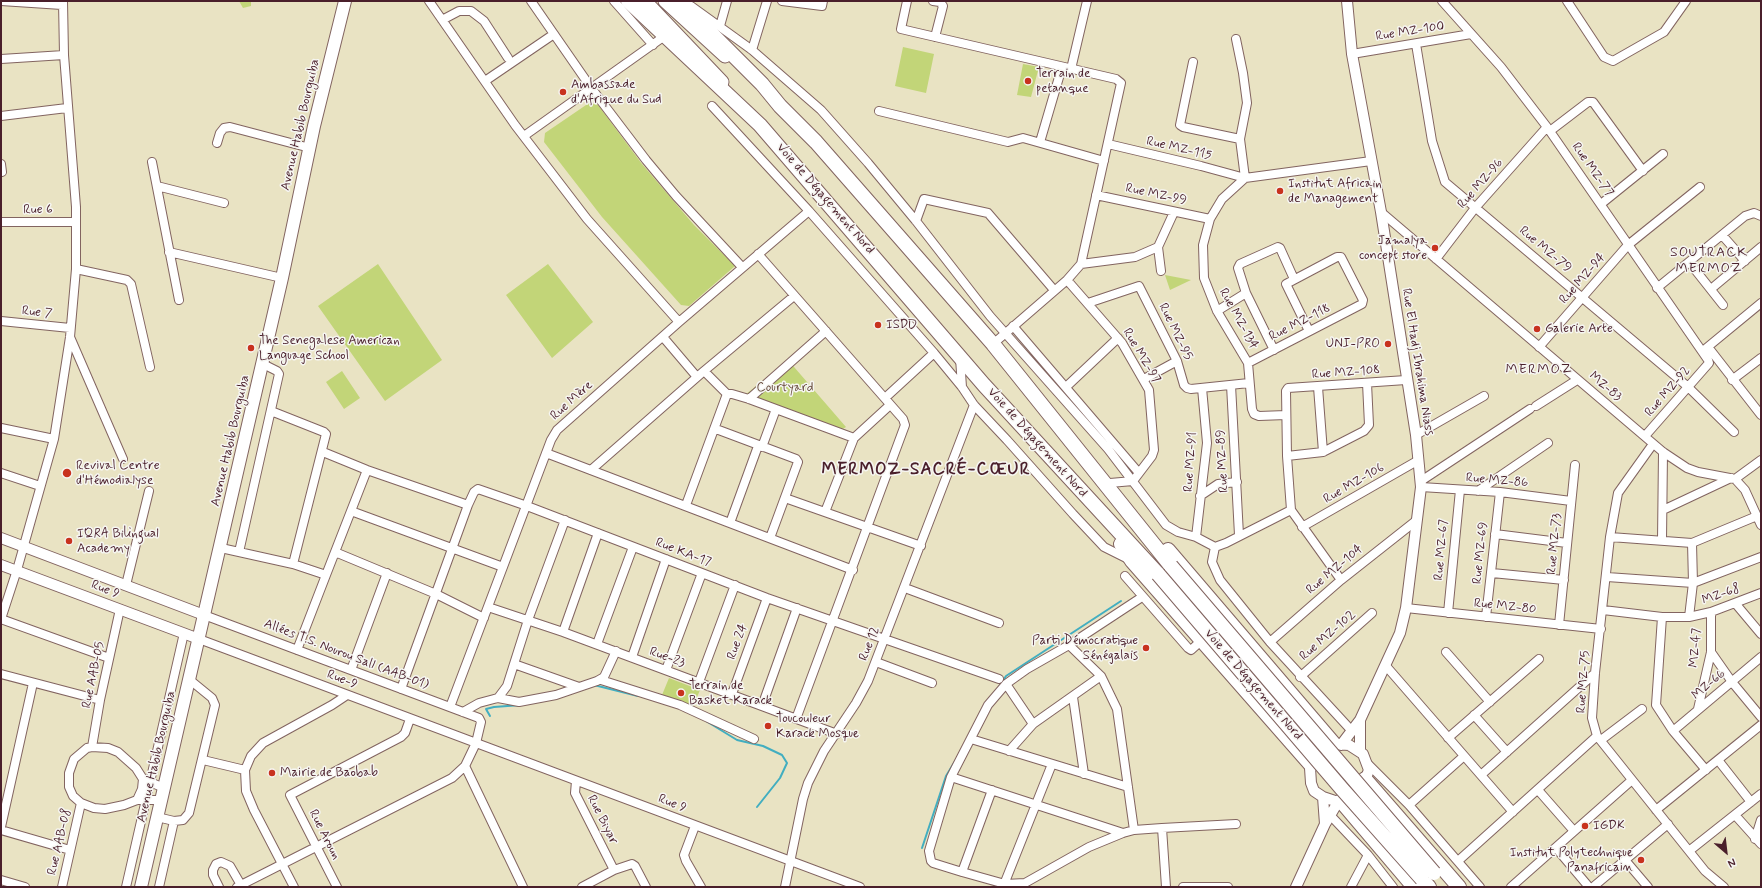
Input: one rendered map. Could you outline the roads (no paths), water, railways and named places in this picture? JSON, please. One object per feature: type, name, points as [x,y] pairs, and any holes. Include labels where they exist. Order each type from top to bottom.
[{"type":"highway","points":[[628,1],[760,124]]},
{"type":"highway","points":[[679,1],[762,84],[780,106]]},
{"type":"highway","name":"Voie de Dégagement Nord","points":[[780,106],[844,173],[993,344],[1047,410],[1087,463],[1425,881]]},
{"type":"highway","name":"Voie de Dégagement Nord","points":[[760,124],[960,357],[1158,574],[1342,789],[1425,881],[1447,887]]},
{"type":"highway","points":[[1087,463],[1110,483],[1338,745]]},
{"type":"highway","points":[[1111,524],[1123,548],[1132,561],[1311,765]]},
{"type":"highway","points":[[1365,779],[1459,887]]},
{"type":"highway","points":[[1339,801],[1425,881]]},
{"type":"main road","name":"Avenue Habib Bourguiba","points":[[142,887],[204,615],[221,548],[310,148],[345,1]]},
{"type":"main road","name":"Voie de Dégagement Nord","points":[[665,1],[780,106]]},
{"type":"main road","name":"Voie de Dégagement Nord","points":[[649,5],[707,65],[760,124]]},
{"type":"street","points":[[429,1],[524,136],[587,219],[679,322]]},
{"type":"street","points":[[531,1],[592,89],[676,196],[742,267]]},
{"type":"street","points":[[614,1],[653,45]]},
{"type":"street","points":[[683,1],[752,50],[821,110],[868,163],[916,221],[990,316],[1062,399],[1108,449],[1166,525],[1178,532],[1196,537],[1215,547]]},
{"type":"street","points":[[720,26],[727,1]]},
{"type":"street","points":[[752,50],[767,1]]},
{"type":"street","points":[[782,1],[822,6],[823,1]]},
{"type":"street","points":[[907,1],[901,29],[1119,80],[1121,83],[1081,264],[1066,280],[993,344]]},
{"type":"street","points":[[933,1],[940,2],[943,6],[935,37]]},
{"type":"street","points":[[1071,69],[1087,1]]},
{"type":"street","name":"Rue El Hadj Ibrahima Niass","points":[[1338,745],[1360,720],[1400,633],[1406,608],[1421,484],[1416,435],[1406,380],[1381,212],[1352,54],[1347,1]]},
{"type":"street","name":"Rue MZ-77","points":[[1442,1],[1501,67],[1548,129],[1601,204],[1657,288],[1705,349],[1709,363]]},
{"type":"street","points":[[1567,1],[1604,57],[1613,61],[1664,32],[1686,1]]},
{"type":"street","points":[[1,2],[62,3],[67,108],[76,222],[76,269],[70,337],[54,439],[17,570],[1,619],[110,658]]},
{"type":"street","points":[[442,20],[459,11],[471,11],[484,21],[508,58]]},
{"type":"street","points":[[485,81],[554,34]]},
{"type":"street","name":"Rue MZ-100","points":[[1352,54],[1472,34]]},
{"type":"street","points":[[524,136],[666,35]]},
{"type":"street","points":[[1236,40],[1243,73],[1247,103],[1240,138],[1245,178],[1371,161]]},
{"type":"street","name":"Rue MZ-79","points":[[1416,44],[1432,141],[1445,182],[1687,386],[1734,432]]},
{"type":"street","points":[[1,59],[64,55]]},
{"type":"street","points":[[1192,62],[1180,125],[1183,127],[1240,138]]},
{"type":"street","points":[[1040,142],[1062,67]]},
{"type":"street","name":"Rue MZ-96","points":[[1436,259],[1475,208],[1548,129],[1588,102],[1593,102],[1643,171]]},
{"type":"street","points":[[712,106],[809,211],[934,353],[962,387],[974,405],[1104,547],[1132,561]]},
{"type":"street","points":[[1,116],[67,108]]},
{"type":"street","points":[[879,112],[1008,142],[1023,138],[1104,161]]},
{"type":"street","points":[[217,143],[224,128],[230,127],[310,148]]},
{"type":"street","name":"Rue MZ-115","points":[[1108,144],[1245,178]]},
{"type":"street","points":[[1601,204],[1663,154]]},
{"type":"street","points":[[152,162],[178,300]]},
{"type":"street","points":[[1,164],[2,172]]},
{"type":"street","name":"Rue MZ-134","points":[[1245,178],[1222,199],[1210,219],[1203,245],[1202,259],[1204,278],[1217,311],[1248,363],[1252,409],[1254,414],[1259,416],[1286,415]]},
{"type":"street","points":[[157,186],[224,203]]},
{"type":"street","name":"Rue MZ-94","points":[[1539,347],[1628,245],[1700,188]]},
{"type":"street","name":"Rue MZ-99","points":[[1096,195],[1210,219]]},
{"type":"street","points":[[916,221],[924,199],[988,213],[1054,290]]},
{"type":"street","name":"Rue Mère","points":[[450,707],[546,453],[557,430],[742,267],[809,211]]},
{"type":"street","points":[[1161,271],[1158,247],[1174,212]]},
{"type":"street","name":"MZ-83","points":[[1381,212],[1663,452],[1687,468],[1698,472],[1733,479]]},
{"type":"street","points":[[1657,288],[1746,216],[1754,213],[1761,216]]},
{"type":"street","name":"Rue 6","points":[[1,222],[76,222]]},
{"type":"street","points":[[1722,235],[1745,261]]},
{"type":"street","points":[[1081,264],[1135,258],[1158,247]]},
{"type":"street","points":[[1274,350],[1246,293],[1238,266],[1278,247],[1280,248],[1294,279],[1286,284],[1310,331]]},
{"type":"street","points":[[1711,289],[1761,247]]},
{"type":"street","points":[[169,252],[282,278]]},
{"type":"street","points":[[758,254],[794,296],[797,296],[903,419],[905,425],[853,570],[832,621],[796,719]]},
{"type":"street","name":"Rue MZ-118","points":[[1248,363],[1362,304],[1363,300],[1341,257],[1337,257],[1294,279]]},
{"type":"street","points":[[1689,262],[1724,305]]},
{"type":"street","points":[[76,269],[126,280],[131,284],[150,367]]},
{"type":"street","name":"Rue MZ-97","points":[[1066,280],[1118,338],[1144,379],[1151,399],[1154,450],[1152,456],[1133,481]]},
{"type":"street","name":"Rue MZ-95","points":[[1088,303],[1139,286],[1177,361],[1187,388],[1202,388]]},
{"type":"street","points":[[1217,311],[1246,293]]},
{"type":"street","points":[[591,470],[700,374],[794,296]]},
{"type":"street","points":[[1761,303],[1705,349],[1761,415]]},
{"type":"street","name":"Rue 7","points":[[1,321],[70,328]]},
{"type":"street","points":[[1013,326],[1139,473]]},
{"type":"street","points":[[749,399],[826,331]]},
{"type":"street","points":[[70,337],[123,459]]},
{"type":"street","points":[[662,337],[700,374],[727,394],[749,399],[854,438]]},
{"type":"street","points":[[1066,387],[1118,338]]},
{"type":"street","points":[[825,512],[854,438],[887,401],[934,353]]},
{"type":"street","points":[[960,357],[962,387]]},
{"type":"street","points":[[1732,380],[1761,358]]},
{"type":"street","points":[[1144,379],[1177,361]]},
{"type":"street","name":"Rue MZ-92","points":[[1645,436],[1687,386],[1709,363]]},
{"type":"street","points":[[239,552],[279,373],[262,364]]},
{"type":"street","name":"Rue MZ-108","points":[[1286,415],[1286,391],[1288,388],[1406,380]]},
{"type":"street","points":[[1421,484],[1577,380]]},
{"type":"street","points":[[1202,388],[1249,383]]},
{"type":"street","points":[[1287,456],[1323,452],[1364,431],[1369,425],[1367,383]]},
{"type":"street","name":"Rue MZ-89","points":[[1231,385],[1239,536]]},
{"type":"street","points":[[1318,387],[1323,452]]},
{"type":"street","name":"Rue MZ-91","points":[[1196,537],[1207,443],[1202,388]]},
{"type":"street","points":[[686,505],[716,429],[727,394]]},
{"type":"street","points":[[1416,435],[1484,396]]},
{"type":"street","name":"Rue 12","points":[[785,887],[803,799],[808,783],[824,751],[837,734],[856,703],[876,662],[974,405]]},
{"type":"street","points":[[730,523],[776,409]]},
{"type":"street","points":[[271,411],[324,432],[326,437],[293,564]]},
{"type":"street","points":[[1286,415],[1291,510],[1341,580]]},
{"type":"street","points":[[1,428],[54,439]]},
{"type":"street","points":[[716,429],[760,447],[796,459],[798,462],[770,538]]},
{"type":"street","points":[[1478,491],[1548,443]]},
{"type":"street","name":"Rue MZ-75","points":[[1653,444],[1618,493],[1610,537],[1607,577],[1595,673],[1592,718],[1599,738],[1705,871],[1724,887]]},
{"type":"street","points":[[322,452],[367,470],[468,505],[401,689]]},
{"type":"street","points":[[1662,540],[1663,452]]},
{"type":"street","points":[[546,453],[686,505],[853,570]]},
{"type":"street","points":[[1663,510],[1733,479],[1761,460]]},
{"type":"street","name":"Rue MZ-106","points":[[1302,527],[1418,461]]},
{"type":"street","name":"Rue MZ-73","points":[[1559,625],[1575,465]]},
{"type":"street","points":[[297,650],[367,470]]},
{"type":"street","points":[[1,473],[40,486]]},
{"type":"street","points":[[1733,479],[1744,490],[1761,526]]},
{"type":"street","points":[[1110,483],[1133,481]]},
{"type":"street","points":[[1200,496],[1218,484],[1237,482]]},
{"type":"street","name":"Rue MZ-86","points":[[1421,484],[1460,490],[1500,492],[1571,501]]},
{"type":"street","name":"Rue KA-17","points":[[468,505],[474,492],[478,489],[565,520],[767,598],[884,640],[999,678]]},
{"type":"street","name":"Rue MZ-67","points":[[1448,613],[1460,490]]},
{"type":"street","points":[[126,585],[149,492]]},
{"type":"street","name":"Rue MZ-69","points":[[1486,617],[1500,492]]},
{"type":"street","points":[[785,498],[868,526],[921,546]]},
{"type":"street","points":[[1215,547],[1291,510]]},
{"type":"street","points":[[352,511],[503,567]]},
{"type":"street","points":[[1610,537],[1692,543],[1757,516]]},
{"type":"street","points":[[498,698],[507,686],[528,620],[565,520]]},
{"type":"street","name":"Rue MZ-104","points":[[1270,642],[1341,580],[1417,520]]},
{"type":"street","points":[[563,632],[598,533]]},
{"type":"street","points":[[1495,534],[1567,543]]},
{"type":"street","points":[[1,538],[204,615]]},
{"type":"street","points":[[1689,617],[1693,583],[1692,543]]},
{"type":"street","points":[[597,644],[632,546]]},
{"type":"street","points":[[1215,547],[1212,562],[1220,580],[1300,677],[1351,730]]},
{"type":"street","points":[[221,548],[293,564],[326,575]]},
{"type":"street","points":[[335,552],[436,594],[484,618]]},
{"type":"street","points":[[1607,577],[1693,583],[1761,557]]},
{"type":"street","points":[[632,657],[666,559]]},
{"type":"street","name":"Rue 9","points":[[1,565],[184,633],[199,640]]},
{"type":"street","points":[[351,670],[387,573]]},
{"type":"street","points":[[666,670],[702,573]]},
{"type":"street","points":[[1492,573],[1564,580]]},
{"type":"street","points":[[1126,576],[1142,597],[1191,650],[1202,640]]},
{"type":"street","points":[[699,682],[735,585]]},
{"type":"street","points":[[905,588],[999,623]]},
{"type":"street","name":"MZ-68","points":[[1603,610],[1662,617],[1689,617],[1711,612],[1761,593]]},
{"type":"street","points":[[1142,597],[1069,645],[1026,669],[1006,684],[988,705],[951,777],[929,851],[929,856],[933,863],[1004,886],[1024,885],[1089,847],[1123,833],[1134,830],[1236,824]]},
{"type":"street","name":"Rue 24","points":[[732,694],[767,598]]},
{"type":"street","points":[[1735,603],[1761,634]]},
{"type":"street","name":"Rue-23","points":[[488,607],[597,644],[837,734]]},
{"type":"street","points":[[762,706],[797,608]]},
{"type":"street","name":"Rue MZ-80","points":[[1406,608],[1601,629]]},
{"type":"street","name":"Rue AAB-05","points":[[92,747],[100,700],[120,609]]},
{"type":"street","name":"MZ-47","points":[[1698,709],[1711,652],[1711,612]]},
{"type":"street","name":"Rue MZ-102","points":[[1300,677],[1372,613]]},
{"type":"street","name":"Allées T.S. Nourou Sall (AAB-01)","points":[[204,615],[478,718],[481,726],[476,743]]},
{"type":"street","points":[[1662,617],[1656,705],[1673,730],[1706,770]]},
{"type":"street","points":[[137,800],[146,781],[184,633]]},
{"type":"street","name":"Rue-9","points":[[199,640],[476,743]]},
{"type":"street","points":[[1069,645],[1101,676],[1117,709],[1134,830]]},
{"type":"street","points":[[462,712],[479,703],[498,698],[519,702],[556,695],[601,680],[604,677],[616,651]]},
{"type":"street","points":[[1446,652],[1490,702]]},
{"type":"street","points":[[1711,652],[1732,682],[1761,717]]},
{"type":"street","name":"MZ-66","points":[[1673,730],[1761,657]]},
{"type":"street","points":[[1448,738],[1539,659]]},
{"type":"street","points":[[876,662],[932,683]]},
{"type":"street","points":[[514,664],[579,687]]},
{"type":"street","points":[[1386,666],[1513,812]]},
{"type":"street","points":[[1481,775],[1595,673]]},
{"type":"street","points":[[1,674],[100,700]]},
{"type":"street","points":[[1009,751],[1033,724],[1101,676]]},
{"type":"street","points":[[157,817],[174,821],[183,820],[189,813],[203,760],[215,705],[212,698],[190,680]]},
{"type":"street","points":[[601,680],[680,705],[754,739]]},
{"type":"street","points":[[1,826],[32,683]]},
{"type":"street","points":[[1006,684],[1033,724]]},
{"type":"street","points":[[294,887],[246,791],[245,770],[251,756],[263,743],[332,705],[347,694]]},
{"type":"street","points":[[1073,697],[1084,774]]},
{"type":"street","points":[[1458,861],[1599,738],[1642,709]]},
{"type":"street","points":[[1474,715],[1507,752]]},
{"type":"street","name":"Rue Aroun","points":[[337,887],[290,795],[401,737],[405,733],[410,719]]},
{"type":"street","name":"Rue El Hadj Ibrahima Niass","points":[[1360,720],[1363,756]]},
{"type":"street","points":[[1656,810],[1761,725]]},
{"type":"street","points":[[971,739],[1128,787]]},
{"type":"street","points":[[219,887],[213,875],[213,870],[216,864],[221,862],[230,866],[239,886],[452,778],[465,766],[476,743]]},
{"type":"street","name":"Rue 9","points":[[476,743],[860,887]]},
{"type":"street","points":[[1339,801],[1323,797],[1314,791],[1311,783],[1310,768],[1328,747],[1349,745],[1363,756],[1409,805],[1480,887]]},
{"type":"street","points":[[161,800],[137,800],[124,805],[105,809],[94,808],[81,803],[73,796],[69,787],[69,772],[74,760],[87,748],[108,748],[118,752],[136,768],[146,781],[164,788]]},
{"type":"street","points":[[1296,887],[1325,824],[1339,801],[1364,783],[1369,770],[1363,756]]},
{"type":"street","points":[[1409,805],[1464,756]]},
{"type":"street","points":[[203,760],[245,770]]},
{"type":"street","points":[[1718,760],[1751,802]]},
{"type":"street","points":[[1004,886],[1052,764]]},
{"type":"street","points":[[465,766],[523,887]]},
{"type":"street","points":[[951,777],[1123,833]]},
{"type":"street","points":[[1511,887],[1632,780]]},
{"type":"street","points":[[126,887],[146,800],[146,781]]},
{"type":"street","name":"Rue Biyar","points":[[576,781],[575,793],[614,870]]},
{"type":"street","points":[[962,872],[992,790]]},
{"type":"street","points":[[1538,790],[1574,831]]},
{"type":"street","points":[[1689,851],[1761,794]]},
{"type":"street","points":[[1323,797],[1325,824]]},
{"type":"street","name":"Rue AAB-08","points":[[62,887],[81,803]]},
{"type":"street","points":[[1330,815],[1368,855],[1393,887]]},
{"type":"street","points":[[1735,815],[1758,841]]},
{"type":"street","points":[[1758,841],[1761,820]]},
{"type":"street","points":[[159,887],[174,821]]},
{"type":"street","points":[[1593,887],[1668,824]]},
{"type":"street","points":[[694,826],[684,855],[701,887]]},
{"type":"street","points":[[1162,828],[1166,887]]},
{"type":"street","points":[[1,830],[70,850]]},
{"type":"street","points":[[1556,848],[1590,887]]},
{"type":"street","points":[[1351,887],[1368,855]]},
{"type":"street","points":[[1625,860],[1648,887]]},
{"type":"street","points":[[586,886],[614,870],[632,864],[635,866],[646,887]]},
{"type":"street","points":[[1,880],[25,887]]},
{"type":"street","points":[[1183,887],[1227,887]]},
{"type":"waterway","points":[[999,687],[1006,676],[1121,601]]},
{"type":"waterway","points":[[594,685],[638,696]]},
{"type":"waterway","points":[[490,716],[486,709],[521,705]]},
{"type":"waterway","points":[[706,721],[737,740],[763,746],[782,755],[787,763],[780,778],[757,807]]},
{"type":"waterway","points":[[922,848],[946,776],[957,758]]},
{"type":"place","name":"Terrain de petanque","points":[[1028,81]]},
{"type":"place","name":"Ambassade d'Afrique du Sud","points":[[563,92]]},
{"type":"place","name":"Institut Africain de Management","points":[[1280,191]]},
{"type":"place","name":"Jamalya concept store","points":[[1435,248]]},
{"type":"place","name":"ISDD","points":[[878,325]]},
{"type":"place","name":"Galerie Arte","points":[[1537,329]]},
{"type":"place","name":"UNI-PRO","points":[[1388,344]]},
{"type":"place","name":"The Senegalese American Language School","points":[[251,348]]},
{"type":"place","name":"Revival Centre d'Hémodialyse","points":[[67,473]]},
{"type":"place","name":"IQRA Bilingual Academy","points":[[69,541]]},
{"type":"place","name":"Parti Démocratique Sénégalais","points":[[1146,648]]},
{"type":"place","name":"Terrain de Basket Karack","points":[[681,693]]},
{"type":"place","name":"Toucouleur Karack Mosque","points":[[768,726]]},
{"type":"place","name":"Mairie de Baobab","points":[[272,773]]},
{"type":"place","name":"IGDK","points":[[1585,826]]},
{"type":"place","name":"Institut Polytechnique Panafricain","points":[[1641,860]]},
{"type":"district","name":"SOUTRACK MERMOZ","points":[[1709,262]]},
{"type":"district","name":"MERMOZ","points":[[1539,370]]},
{"type":"district","name":"MERMOZ-SACRÉ-CŒUR","points":[[926,470]]},
{"type":"park label","name":"Courtyard","points":[[785,388]]}]
